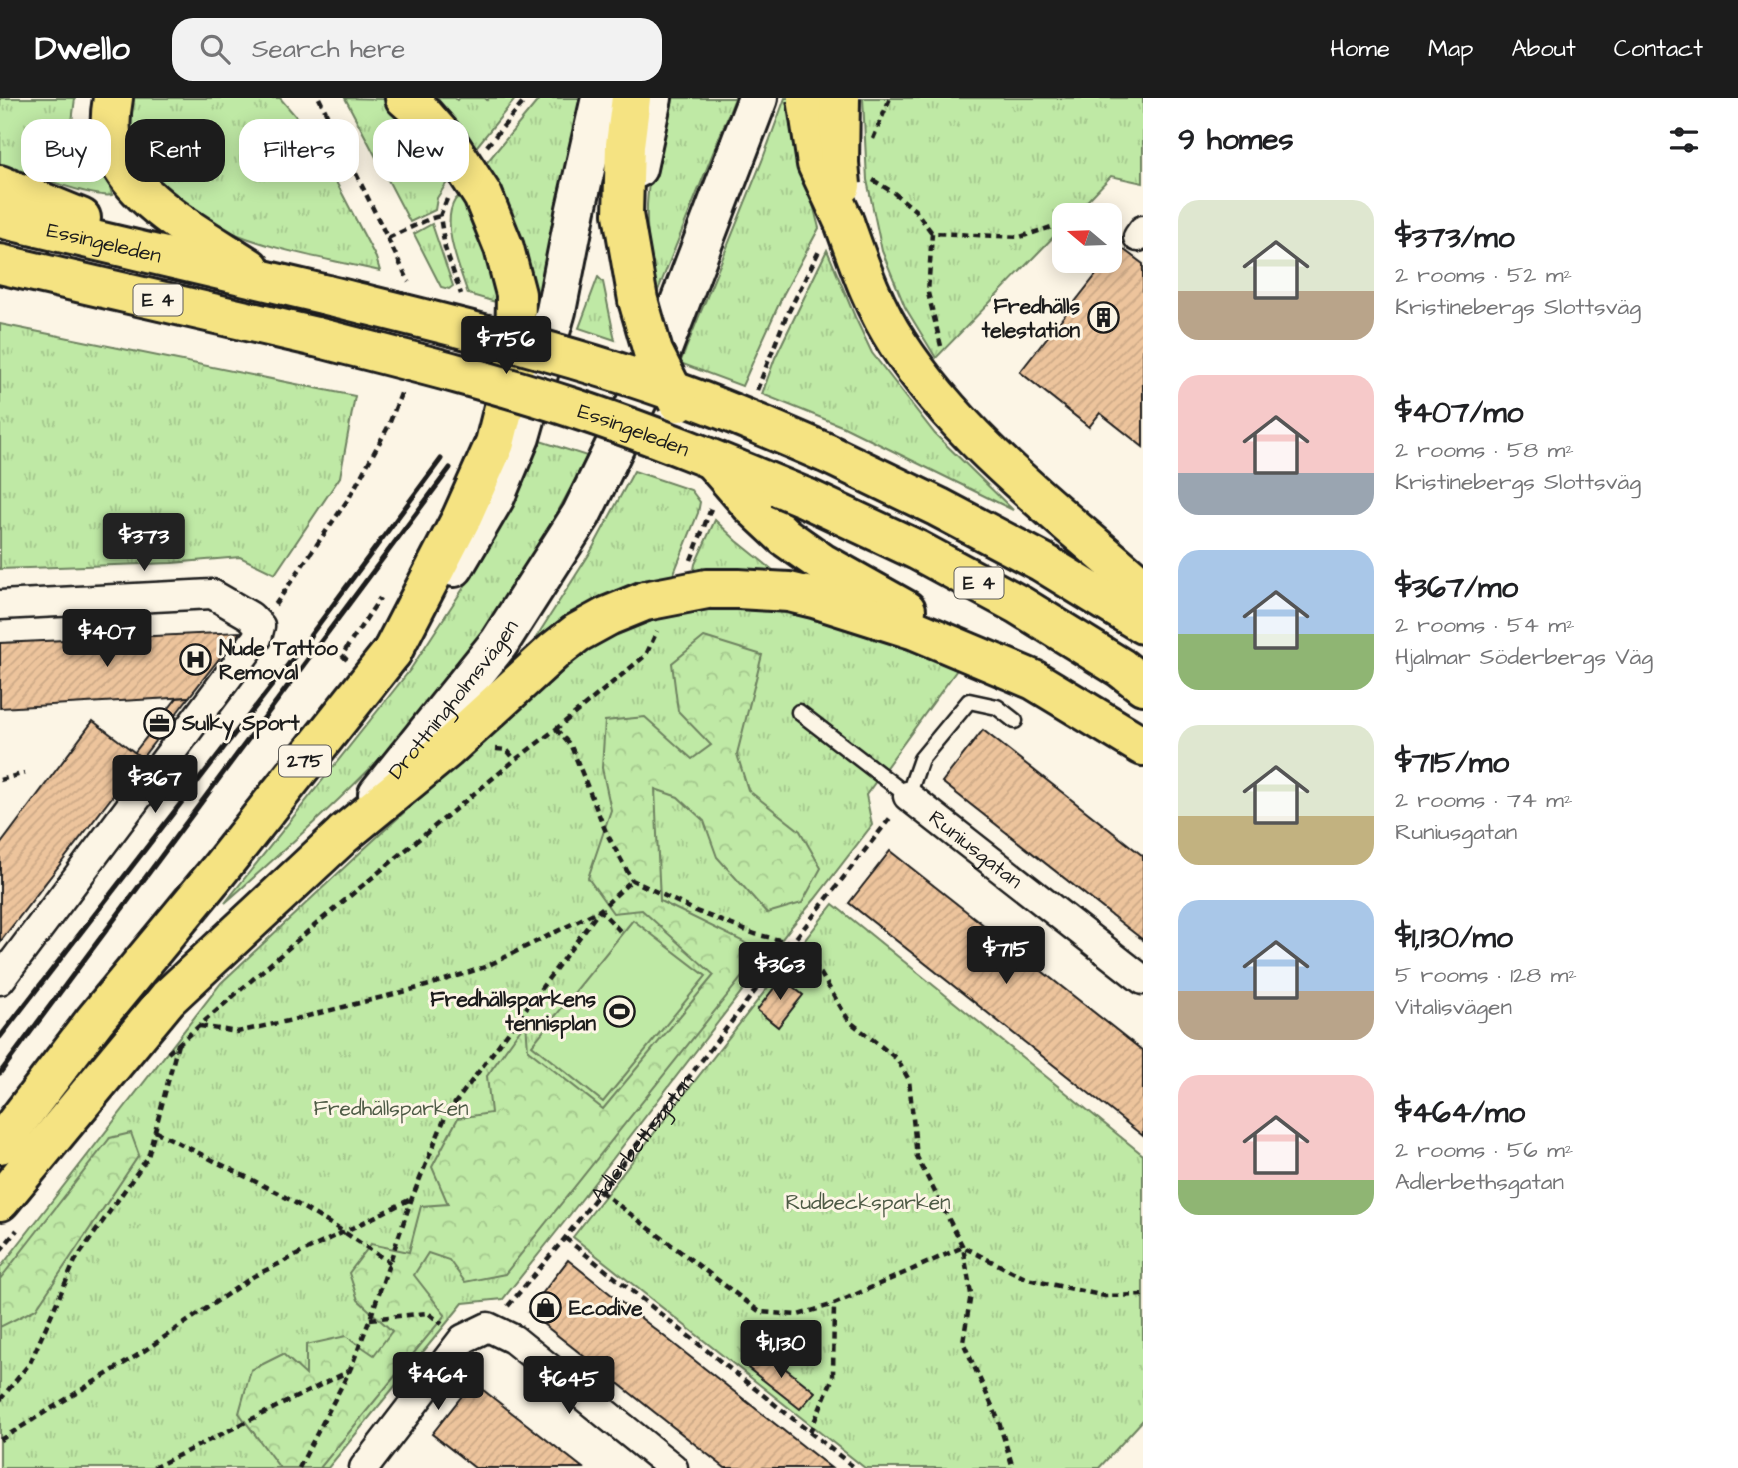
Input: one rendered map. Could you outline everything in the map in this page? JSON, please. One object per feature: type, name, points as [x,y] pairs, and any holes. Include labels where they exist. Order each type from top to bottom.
[{"type":"main road","points":[[113,98],[111,138],[120,165],[135,186],[164,211],[272,283]]},
{"type":"main road","points":[[392,652],[461,519],[495,443],[515,363],[516,294],[504,248],[483,195],[449,144],[405,98]]},
{"type":"main road","points":[[392,652],[431,603],[466,548],[495,496],[520,437],[556,311],[601,98]]},
{"type":"main road","points":[[631,98],[625,145],[623,214],[635,282],[653,352],[681,408],[712,460],[752,506],[785,537],[822,563],[1034,680],[1143,746]]},
{"type":"main road","points":[[635,282],[635,175],[652,98]]},
{"type":"main road","name":"Drottningholmsvägen","points":[[0,1201],[168,998],[345,833],[499,643],[581,515],[661,352],[758,98]]},
{"type":"main road","points":[[807,98],[817,164],[844,222],[863,277],[898,344],[935,396],[964,428],[1143,588]]},
{"type":"main road","points":[[840,98],[839,163],[844,222]]},
{"type":"main road","points":[[0,185],[79,217],[140,251]]},
{"type":"main road","name":"Essingeleden","points":[[0,218],[457,327],[587,363],[687,395],[826,453],[938,507],[1042,562],[1143,624]]},
{"type":"main road","name":"Essingeleden","points":[[0,264],[446,370],[573,408],[666,441],[806,498],[917,550],[1019,605],[1121,668],[1143,685]]},
{"type":"main road","points":[[345,833],[447,749],[554,651],[608,616],[645,601],[707,589],[789,592],[915,630],[1034,680]]},
{"type":"main road","name":"275","points":[[0,1144],[95,1020],[210,881],[392,652]]},
{"type":"street","points":[[0,604],[212,594],[260,626],[257,638],[0,980]]},
{"type":"street","name":"Runiusgatan","points":[[908,796],[1143,980]]},
{"type":"street","points":[[364,1468],[463,1339],[488,1326],[513,1339],[673,1468]]},
{"type":"lane","points":[[799,712],[908,796],[921,759],[969,701],[997,707],[1014,721]]},
{"type":"path","points":[[482,152],[527,98]]},
{"type":"path","points":[[866,176],[915,210],[932,233],[928,293],[942,349]]},
{"type":"path","points":[[448,196],[440,216],[445,248],[463,302]]},
{"type":"path","points":[[388,238],[440,216]]},
{"type":"path","points":[[932,233],[1020,237],[1052,227]]},
{"type":"path","points":[[353,666],[342,655],[387,589]]},
{"type":"path","points":[[556,729],[571,746],[606,832],[632,880],[696,911],[755,934],[792,943],[818,969],[849,1021],[897,1059],[909,1080],[917,1157],[963,1247],[971,1294],[963,1342],[998,1419],[1013,1468]]},
{"type":"path","points":[[0,780],[25,773]]},
{"type":"path","name":"Adlerbethsgatan","points":[[488,1326],[565,1238],[908,796]]},
{"type":"path","points":[[299,1468],[350,1370],[412,1198],[446,1115],[600,910],[632,880]]},
{"type":"path","points":[[600,910],[622,933]]},
{"type":"path","points":[[199,1026],[237,1032],[426,986],[485,967],[600,910]]},
{"type":"path","points":[[0,1401],[30,1363],[75,1262],[148,1157],[179,1043]]},
{"type":"path","points":[[155,1131],[280,1194],[344,1231],[390,1263]]},
{"type":"path","points":[[600,1191],[760,1312],[798,1315],[834,1304],[963,1247]]},
{"type":"path","points":[[0,1440],[141,1353],[254,1276],[412,1198]]},
{"type":"path","points":[[565,1238],[855,1468]]},
{"type":"path","points":[[963,1247],[1027,1279],[1105,1296],[1143,1295]]},
{"type":"path","points":[[810,1432],[833,1377],[834,1304]]},
{"type":"path","points":[[370,1319],[428,1313],[463,1339]]},
{"type":"path","points":[[153,1468],[350,1370]]},
{"type":"green space","points":[[0,98],[75,98],[72,119],[21,119],[21,171],[0,164]]},
{"type":"green space","points":[[131,98],[280,98],[298,119],[239,119],[239,182],[336,182],[376,258],[380,271],[250,239],[219,227],[190,211],[165,190],[159,182],[225,182],[225,119],[129,119]]},
{"type":"green space","points":[[345,98],[387,99],[405,119],[373,119],[373,151],[359,125],[359,119],[356,119]]},
{"type":"green space","points":[[428,98],[516,98],[474,150],[469,144],[469,119],[447,119]]},
{"type":"green space","points":[[540,98],[585,98],[539,307],[529,306],[483,167]]},
{"type":"green space","points":[[665,98],[735,98],[653,303],[647,205]]},
{"type":"green space","points":[[785,98],[790,98],[819,228],[783,295],[742,386],[680,363]]},
{"type":"green space","points":[[863,98],[1143,98],[1143,183],[1111,176],[1085,203],[1052,203],[1052,238],[936,358],[905,307],[882,251],[867,180]]},
{"type":"green space","points":[[53,182],[107,182],[112,195],[90,193]]},
{"type":"green space","points":[[389,182],[447,182],[437,198],[435,210],[410,222]]},
{"type":"green space","points":[[463,192],[483,237],[499,303],[468,294],[456,260],[450,234],[451,210],[455,200]]},
{"type":"green space","points":[[432,224],[453,286],[449,289],[441,287],[414,234]]},
{"type":"green space","points":[[827,250],[872,353],[935,434],[1013,510],[844,427],[762,394],[775,358]]},
{"type":"green space","points":[[598,277],[603,282],[615,340],[579,328]]},
{"type":"green space","points":[[0,324],[355,396],[340,477],[275,574],[240,557],[172,563],[0,569]]},
{"type":"green space","points":[[537,440],[587,456],[550,527],[507,596],[460,663],[399,738],[332,806],[225,903],[410,670],[472,575],[512,500]]},
{"type":"green space","points":[[634,471],[691,490],[700,502],[672,578],[530,647],[590,553]]},
{"type":"green space","points":[[715,520],[779,575],[693,575],[695,564]]},
{"type":"green space","name":"Fredhällsparken","points":[[739,604],[799,609],[873,631],[959,667],[866,795],[872,825],[503,1299],[463,1303],[328,1468],[0,1468],[0,1268],[221,983],[490,734],[597,642],[644,619],[691,609]]},
{"type":"green space","points":[[704,637],[762,655],[737,754],[748,790],[800,831],[821,868],[802,903],[767,913],[717,857],[704,821],[678,797],[655,789],[660,901],[761,953],[505,1274],[465,1282],[449,1260],[428,1253],[414,1275],[445,1315],[320,1468],[280,1468],[239,1413],[251,1370],[283,1354],[306,1375],[306,1345],[346,1336],[374,1355],[392,1331],[358,1300],[349,1273],[371,1244],[409,1252],[421,1206],[448,1204],[432,1167],[458,1118],[491,1113],[487,1076],[526,1021],[528,1050],[603,1109],[714,975],[642,910],[613,913],[588,878],[611,810],[602,768],[605,721],[645,717],[692,759],[711,745],[678,711],[672,663]]},
{"type":"green space","name":"Rudbecksparken","points":[[833,904],[1143,1155],[1143,1420],[1099,1468],[865,1468],[573,1237]]},
{"type":"green space","name":"Fredhällsparkens tennisplan","points":[[633,920],[706,976],[603,1102],[532,1045]]},
{"type":"green space","points":[[131,1133],[139,1155],[36,1309],[0,1327],[0,1279],[110,1138]]},
{"type":"building","name":"Fredhälls telestation","points":[[1122,248],[1143,264],[1143,447],[1100,413],[1089,427],[1020,372],[1098,273],[1122,273]]},
{"type":"building","points":[[240,632],[189,697],[0,708],[0,643]]},
{"type":"building","points":[[189,697],[142,758],[134,753],[177,698]]},
{"type":"building","points":[[93,721],[142,758],[0,942],[0,845]]},
{"type":"building","points":[[983,730],[1143,856],[1143,940],[942,782]]},
{"type":"building","points":[[890,851],[1143,1051],[1143,1136],[849,903]]},
{"type":"building","points":[[782,978],[803,995],[778,1027],[757,1010]]},
{"type":"building","points":[[568,1260],[831,1468],[725,1468],[528,1312]]},
{"type":"building","points":[[762,1350],[815,1392],[800,1409],[748,1368]]},
{"type":"building","points":[[473,1382],[583,1468],[475,1468],[432,1434]]},
{"type":"railway","points":[[0,1037],[304,644],[441,459]]},
{"type":"railway","points":[[0,1073],[450,468]]},
{"type":"place","name":"Fredhälls telestation","points":[[1103,318]]},
{"type":"place","name":"Nude Tattoo Removal","points":[[196,660]]},
{"type":"place","name":"Sulky Sport","points":[[159,723]]},
{"type":"place","name":"Fredhällsparkens tennisplan","points":[[619,1011]]},
{"type":"place","name":"Ecodive","points":[[546,1308]]}]
